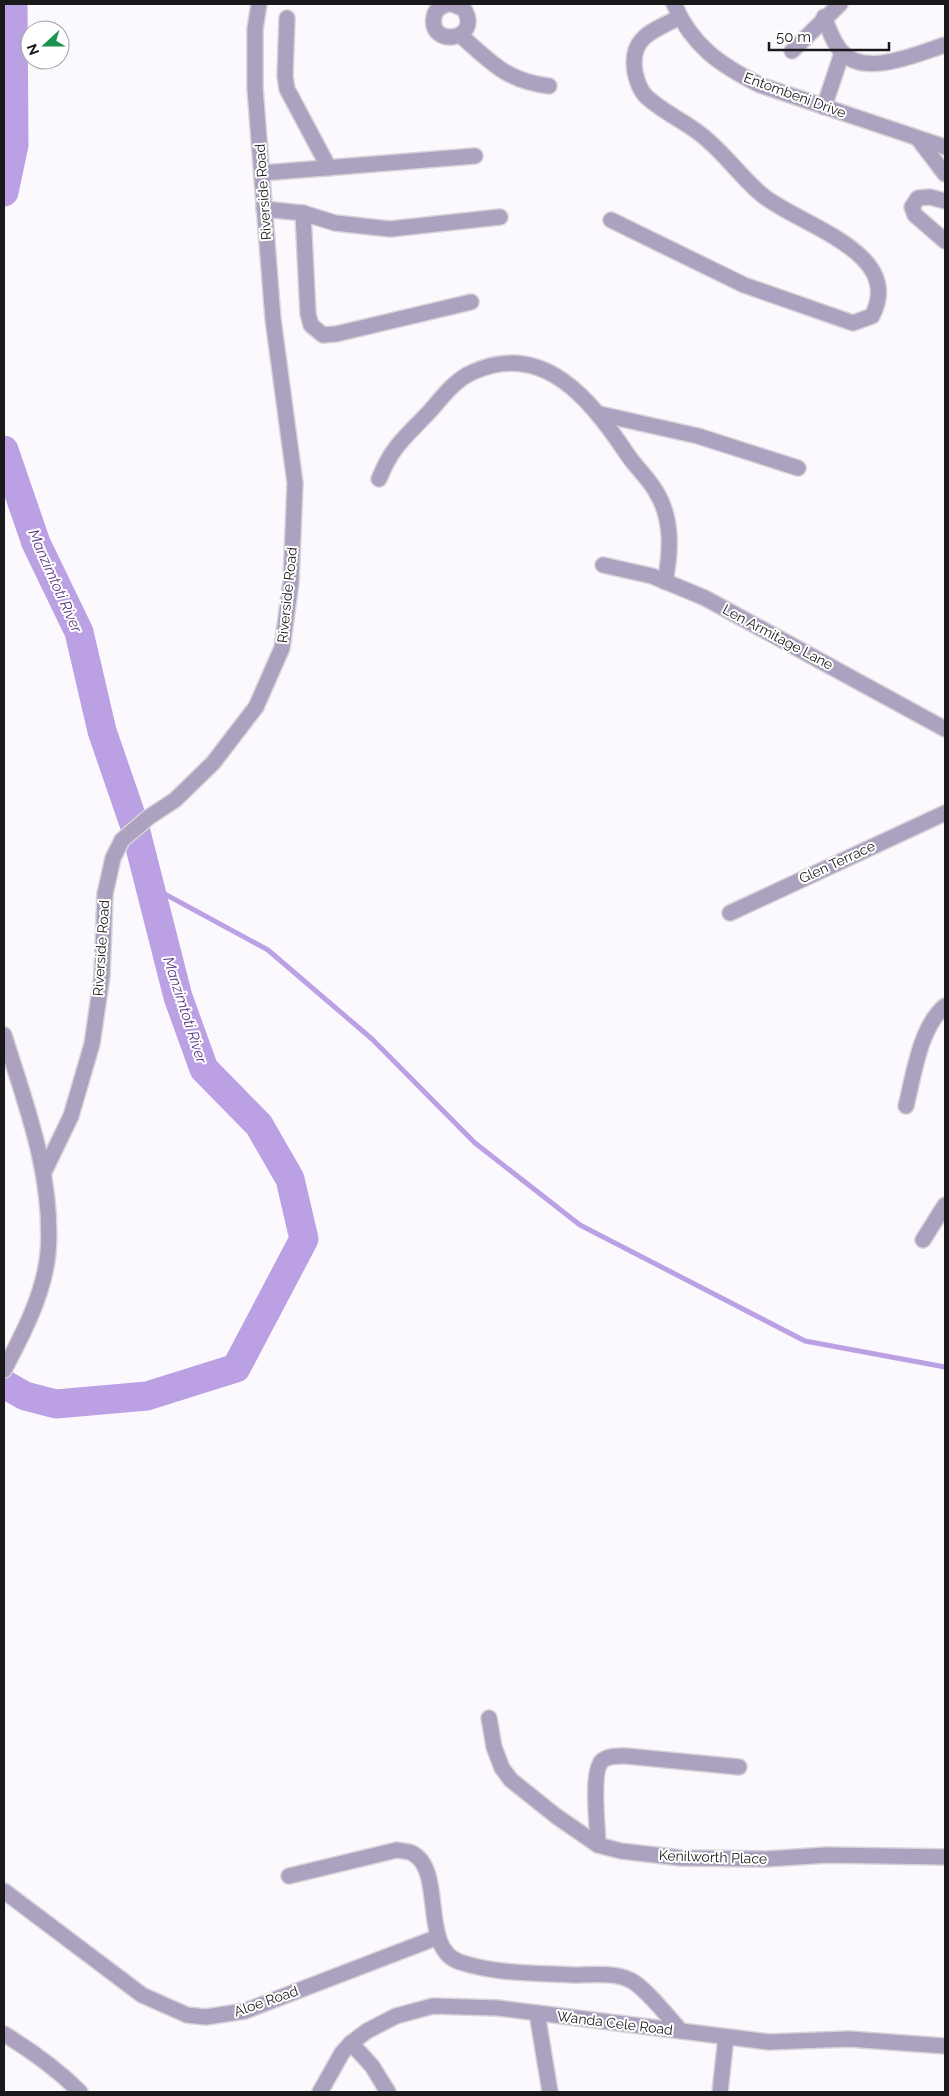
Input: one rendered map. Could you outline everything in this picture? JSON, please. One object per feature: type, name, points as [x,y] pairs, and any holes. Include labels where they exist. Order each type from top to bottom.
[{"type":"street","name":"Riverside Road","points":[[44,1172],[71,1116],[92,1044],[102,976],[105,894],[113,858],[122,840],[175,800],[213,763],[256,707],[282,648],[291,582],[294,483],[273,319],[255,88],[255,29],[259,4]]},
{"type":"street","points":[[792,50],[824,17],[840,4]]},
{"type":"street","points":[[443,5],[459,6],[467,14],[467,26],[460,35],[449,38],[439,34],[434,18],[443,5]]},
{"type":"street","points":[[611,220],[744,285],[853,323],[872,316],[878,304],[876,280],[866,261],[823,229],[762,195],[700,133],[647,98],[641,89],[633,60],[636,46],[677,11]]},
{"type":"street","name":"Entombeni Drive","points":[[677,11],[697,43],[738,74],[760,85],[919,140],[945,147]]},
{"type":"street","points":[[824,17],[842,53],[868,64],[884,64],[945,45]]},
{"type":"street","points":[[287,18],[287,89],[329,168]]},
{"type":"street","points":[[460,35],[504,72],[518,80],[549,86]]},
{"type":"street","points":[[824,107],[842,53]]},
{"type":"street","points":[[919,140],[945,174]]},
{"type":"street","points":[[262,174],[475,156]]},
{"type":"street","points":[[945,201],[930,197],[918,198],[912,207],[915,215],[945,241]]},
{"type":"street","points":[[264,209],[303,213],[335,223],[390,229],[500,217]]},
{"type":"street","points":[[303,213],[308,314],[311,325],[322,335],[336,334],[470,302]]},
{"type":"street","points":[[379,478],[388,456],[400,440],[453,386],[472,372],[510,361],[536,366],[554,375],[600,414],[634,464],[655,489],[665,509],[671,554],[665,582]]},
{"type":"street","points":[[600,414],[698,436],[798,468]]},
{"type":"street","name":"Len Armitage Lane","points":[[603,566],[652,576],[705,598],[945,729]]},
{"type":"street","name":"Glen Terrace","points":[[730,913],[945,813]]},
{"type":"street","points":[[906,1106],[928,1026],[936,1013],[945,1006]]},
{"type":"street","points":[[4,1035],[44,1172],[48,1209],[48,1254],[40,1289],[24,1332],[4,1370]]},
{"type":"street","points":[[923,1240],[945,1205]]},
{"type":"street","name":"Kenilworth Place","points":[[489,1718],[494,1747],[502,1768],[511,1780],[556,1816],[598,1845],[681,1858],[758,1859],[827,1854],[945,1857]]},
{"type":"street","points":[[598,1845],[596,1784],[597,1770],[602,1761],[610,1757],[626,1756],[739,1766]]},
{"type":"street","points":[[289,1876],[397,1850],[412,1853],[422,1862],[430,1885],[438,1937],[445,1954],[458,1962],[515,1972],[608,1975],[631,1980],[665,2013],[680,2031]]},
{"type":"street","name":"Aloe Road","points":[[4,1891],[142,1995],[187,2015],[206,2017],[245,2012],[438,1937]]},
{"type":"street","name":"Wanda Cele Road","points":[[320,2092],[342,2053],[351,2042],[396,2016],[433,2006],[498,2008],[769,2042],[849,2038],[945,2046]]},
{"type":"street","points":[[537,2013],[550,2092]]},
{"type":"street","points":[[4,2034],[60,2072],[80,2092]]},
{"type":"street","points":[[720,2092],[726,2037]]},
{"type":"street","points":[[351,2042],[372,2066],[388,2092]]},
{"type":"waterway","name":"Manzimtoti River","points":[[4,192],[14,145],[13,4]]},
{"type":"waterway","name":"Manzimtoti River","points":[[4,450],[36,543],[79,632],[102,731],[134,824],[178,997],[204,1069],[259,1125],[290,1179],[304,1239],[236,1368],[147,1396],[56,1404],[25,1396],[4,1384]]},
{"type":"waterway","points":[[150,886],[268,950],[372,1039],[475,1143],[580,1225],[805,1341],[945,1367]]}]
